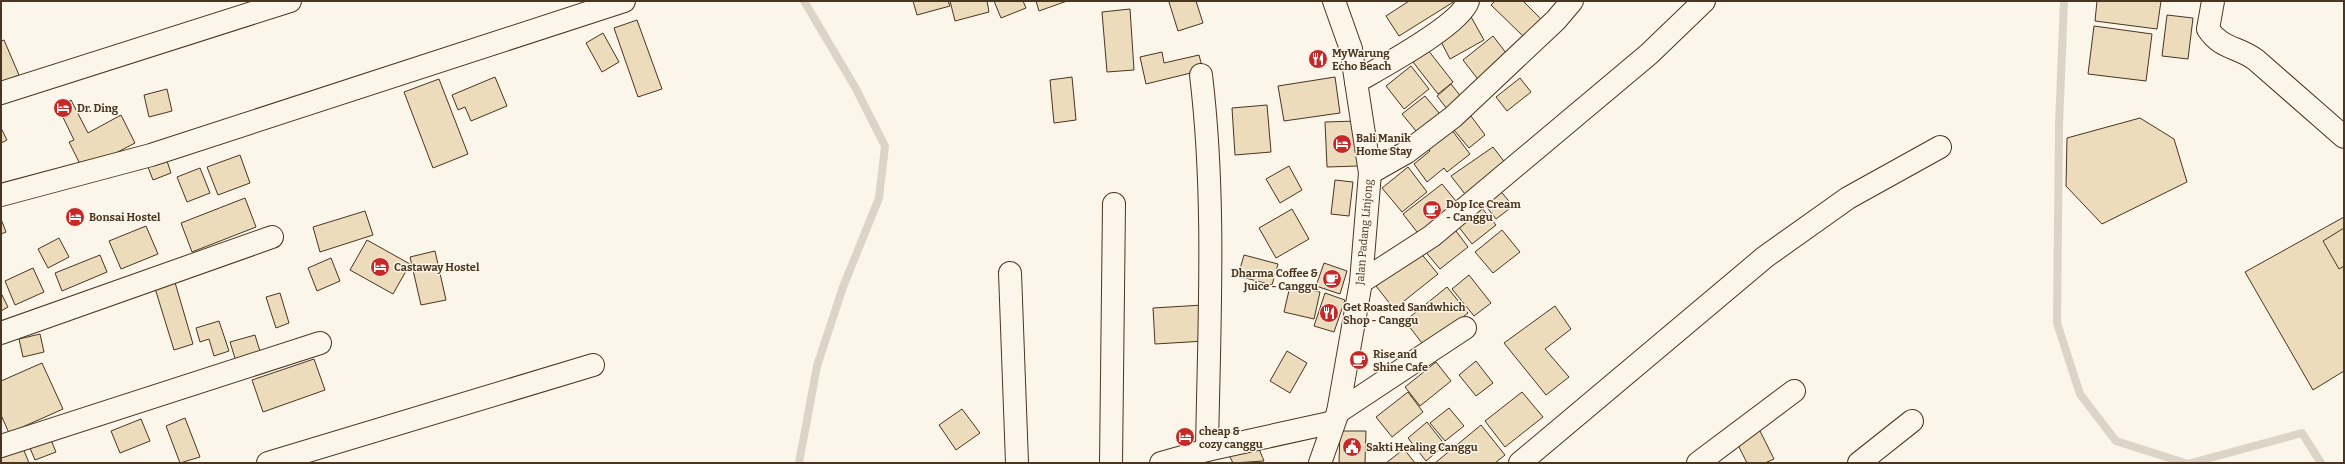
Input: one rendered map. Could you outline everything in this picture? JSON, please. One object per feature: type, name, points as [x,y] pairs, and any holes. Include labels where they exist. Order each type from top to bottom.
[{"type":"street","points":[[1,93],[290,1]]},
{"type":"street","points":[[1,194],[151,155],[624,1]]},
{"type":"street","name":"Jalan Padang Linjong","points":[[1320,463],[1336,417],[1360,282],[1370,173],[1350,49],[1334,1]]},
{"type":"street","points":[[1356,82],[1413,49],[1462,12],[1468,1]]},
{"type":"street","points":[[1370,173],[1407,152],[1453,117],[1556,20],[1572,1]]},
{"type":"street","points":[[1360,282],[1432,236],[1649,54],[1704,1]]},
{"type":"street","points":[[2213,1],[2208,29],[2214,38],[2223,45],[2251,57],[2344,137]]},
{"type":"street","points":[[1201,75],[1207,137],[1210,235],[1207,450]]},
{"type":"street","points":[[1520,463],[1765,257],[1848,198],[1940,147]]},
{"type":"street","points":[[1111,463],[1114,204]]},
{"type":"street","points":[[1,333],[272,237]]},
{"type":"street","points":[[1010,273],[1017,463]]},
{"type":"street","points":[[1161,463],[1336,417],[1465,328]]},
{"type":"street","points":[[1,446],[320,343]]},
{"type":"street","points":[[268,463],[593,365]]},
{"type":"street","points":[[1698,463],[1794,391]]},
{"type":"street","points":[[1859,463],[1912,421]]},
{"type":"building","points":[[913,1],[948,1],[950,6],[917,15]]},
{"type":"building","points":[[950,1],[987,1],[989,12],[955,21]]},
{"type":"building","points":[[994,1],[1023,1],[1026,8],[1001,18]]},
{"type":"building","points":[[1036,1],[1067,1],[1039,11]]},
{"type":"building","points":[[1196,1],[1203,23],[1178,31],[1169,2]]},
{"type":"building","points":[[1409,1],[1455,1],[1399,36],[1386,16]]},
{"type":"building","points":[[1495,1],[1523,1],[1541,19],[1524,37],[1491,5]]},
{"type":"building","points":[[2097,1],[2161,1],[2157,29],[2095,21]]},
{"type":"building","points":[[1130,9],[1134,70],[1107,72],[1102,12]]},
{"type":"building","points":[[1470,15],[1484,40],[1450,59],[1437,34]]},
{"type":"building","points":[[2167,15],[2193,18],[2188,59],[2162,56]]},
{"type":"building","points":[[637,20],[662,89],[638,97],[614,28]]},
{"type":"building","points":[[2094,26],[2152,34],[2146,81],[2088,74]]},
{"type":"building","points":[[603,33],[619,62],[602,72],[586,43]]},
{"type":"building","points":[[1493,36],[1510,58],[1480,82],[1463,60]]},
{"type":"building","points":[[4,40],[19,75],[1,82],[1,41]]},
{"type":"building","points":[[1428,50],[1453,82],[1438,94],[1413,62]]},
{"type":"building","points":[[1162,52],[1164,63],[1199,55],[1203,70],[1146,84],[1140,57]]},
{"type":"building","points":[[1411,66],[1429,89],[1404,109],[1386,86]]},
{"type":"building","points":[[495,77],[507,106],[471,121],[465,107],[458,110],[452,95]]},
{"type":"building","points":[[1072,77],[1076,120],[1054,123],[1050,80]]},
{"type":"building","points":[[1335,77],[1340,113],[1284,121],[1278,86]]},
{"type":"building","points":[[1520,78],[1531,92],[1507,111],[1496,97]]},
{"type":"building","points":[[439,79],[468,154],[433,168],[404,92]]},
{"type":"building","points":[[1451,84],[1466,103],[1451,114],[1437,96]]},
{"type":"building","points":[[167,89],[172,111],[149,117],[144,95]]},
{"type":"building","points":[[1425,96],[1444,119],[1421,137],[1402,114]]},
{"type":"building","points":[[71,100],[88,133],[121,115],[135,143],[83,170],[69,142],[74,140],[58,107]]},
{"type":"building","points":[[1267,105],[1271,152],[1235,155],[1232,108]]},
{"type":"building","points":[[1471,116],[1485,135],[1469,148],[1454,130]]},
{"type":"building","points":[[2140,118],[2174,139],[2187,182],[2102,224],[2066,186],[2067,138]]},
{"type":"building","name":"Bali Manik Home Stay","points":[[1357,121],[1358,166],[1327,167],[1325,122]]},
{"type":"building","points":[[1,128],[7,140],[1,143]]},
{"type":"building","points":[[1451,129],[1470,154],[1447,172],[1444,168],[1427,182],[1414,164],[1430,151],[1428,148]]},
{"type":"building","points":[[1493,147],[1506,164],[1468,198],[1451,176]]},
{"type":"building","points":[[165,155],[171,173],[153,180],[146,162]]},
{"type":"building","points":[[240,155],[250,183],[218,195],[207,167]]},
{"type":"building","points":[[1289,166],[1302,190],[1280,203],[1266,179]]},
{"type":"building","points":[[1408,167],[1427,192],[1402,212],[1382,188]]},
{"type":"building","points":[[200,168],[210,193],[187,202],[177,177]]},
{"type":"building","points":[[1335,180],[1353,182],[1349,216],[1331,214]]},
{"type":"building","name":"Dop Ice Cream - Canggu","points":[[1442,184],[1460,206],[1421,237],[1403,214]]},
{"type":"building","points":[[1498,188],[1513,206],[1496,219],[1482,201]]},
{"type":"building","points":[[245,198],[256,227],[192,252],[181,223]]},
{"type":"building","points":[[1481,207],[1496,225],[1472,244],[1458,226]]},
{"type":"building","points":[[1292,209],[1309,239],[1276,258],[1259,228]]},
{"type":"building","points":[[365,211],[373,235],[320,252],[313,227]]},
{"type":"building","points":[[2344,217],[2344,371],[2313,390],[2245,272]]},
{"type":"building","points":[[1,219],[6,232],[1,234]]},
{"type":"building","points":[[146,226],[158,254],[121,269],[109,241]]},
{"type":"building","points":[[1453,227],[1468,247],[1440,269],[1424,250]]},
{"type":"building","points":[[2344,228],[2344,266],[2339,269],[2323,241]]},
{"type":"building","points":[[1502,230],[1520,252],[1493,273],[1475,252]]},
{"type":"building","points":[[59,238],[69,257],[48,268],[38,249]]},
{"type":"building","name":"Castaway Hostel","points":[[367,240],[410,264],[393,294],[350,270]]},
{"type":"building","points":[[435,251],[446,300],[421,305],[410,257]]},
{"type":"building","points":[[1419,251],[1438,274],[1394,309],[1376,286]]},
{"type":"building","points":[[100,255],[107,272],[62,291],[55,273]]},
{"type":"building","points":[[1244,255],[1278,264],[1272,285],[1238,276]]},
{"type":"building","points":[[331,258],[340,281],[317,291],[308,268]]},
{"type":"building","name":"Dharma Coffee & Juice - Canggu","points":[[1324,263],[1347,271],[1340,294],[1316,286]]},
{"type":"building","points":[[33,268],[44,292],[15,305],[5,281]]},
{"type":"building","points":[[1469,275],[1491,303],[1474,316],[1452,289]]},
{"type":"building","points":[[174,279],[193,344],[174,350],[154,285]]},
{"type":"building","points":[[1290,286],[1320,292],[1314,319],[1284,312]]},
{"type":"building","points":[[1447,287],[1468,313],[1425,347],[1405,321]]},
{"type":"building","points":[[1,293],[8,307],[1,311]]},
{"type":"building","points":[[280,293],[289,323],[276,328],[266,297]]},
{"type":"building","name":"Get Roasted Sandwhich Shop - Canggu","points":[[1325,293],[1345,300],[1334,332],[1314,326]]},
{"type":"building","points":[[1203,305],[1205,341],[1155,344],[1153,308]]},
{"type":"building","points":[[1555,306],[1571,329],[1545,349],[1569,377],[1546,395],[1504,343]]},
{"type":"building","points":[[219,321],[229,351],[214,356],[209,339],[200,342],[196,328]]},
{"type":"building","points":[[40,334],[44,352],[23,357],[19,339]]},
{"type":"building","points":[[255,335],[263,361],[238,368],[230,342]]},
{"type":"building","points":[[1287,351],[1307,363],[1290,393],[1270,381]]},
{"type":"building","points":[[314,359],[325,390],[263,412],[252,380]]},
{"type":"building","points":[[1476,361],[1493,383],[1476,396],[1459,375]]},
{"type":"building","points":[[1436,362],[1451,381],[1420,406],[1405,387]]},
{"type":"building","points":[[42,363],[63,409],[9,433],[1,415],[1,381]]},
{"type":"building","points":[[1408,392],[1423,412],[1392,437],[1376,417]]},
{"type":"building","points":[[1522,392],[1543,417],[1505,447],[1485,421]]},
{"type":"building","points":[[1449,408],[1464,426],[1445,441],[1430,423]]},
{"type":"building","points":[[962,409],[980,433],[956,450],[939,425]]},
{"type":"building","points":[[185,418],[200,457],[180,463],[166,426]]},
{"type":"building","points":[[141,419],[150,441],[120,453],[111,431]]},
{"type":"building","points":[[1427,422],[1445,445],[1426,461],[1408,438]]},
{"type":"building","points":[[1481,425],[1505,455],[1495,463],[1435,463]]},
{"type":"building","points":[[1759,429],[1774,459],[1765,463],[1747,463],[1736,441]]},
{"type":"building","name":"Sakti Healing Canggu","points":[[1340,431],[1366,431],[1365,463],[1339,463]]},
{"type":"building","points":[[51,440],[56,452],[35,460],[30,448]]},
{"type":"building","points":[[1257,444],[1264,461],[1233,463],[1229,455]]},
{"type":"building","points":[[23,448],[29,463],[1,463],[1,456]]},
{"type":"building","points":[[1404,449],[1415,463],[1386,463]]},
{"type":"waterway","points":[[799,463],[817,366],[843,287],[879,198],[885,146],[855,87],[804,1]]},
{"type":"waterway","points":[[2064,1],[2059,125],[2057,323],[2080,394],[2116,441],[2185,463]]},
{"type":"waterway","points":[[2191,463],[2302,433],[2321,463]]},
{"type":"place","name":"MyWarung Echo Beach","points":[[1318,59]]},
{"type":"place","name":"Dr. Ding","points":[[63,108]]},
{"type":"place","name":"Bali Manik Home Stay","points":[[1342,144]]},
{"type":"place","name":"Dop Ice Cream - Canggu","points":[[1432,210]]},
{"type":"place","name":"Bonsai Hostel","points":[[75,217]]},
{"type":"place","name":"Castaway Hostel","points":[[380,267]]},
{"type":"place","name":"Dharma Coffee & Juice - Canggu","points":[[1332,279]]},
{"type":"place","name":"Get Roasted Sandwhich Shop - Canggu","points":[[1329,313]]},
{"type":"place","name":"Rise and Shine Cafe","points":[[1359,360]]},
{"type":"place","name":"cheap & cozy canggu","points":[[1185,437]]},
{"type":"place","name":"Sakti Healing Canggu","points":[[1352,447]]}]
